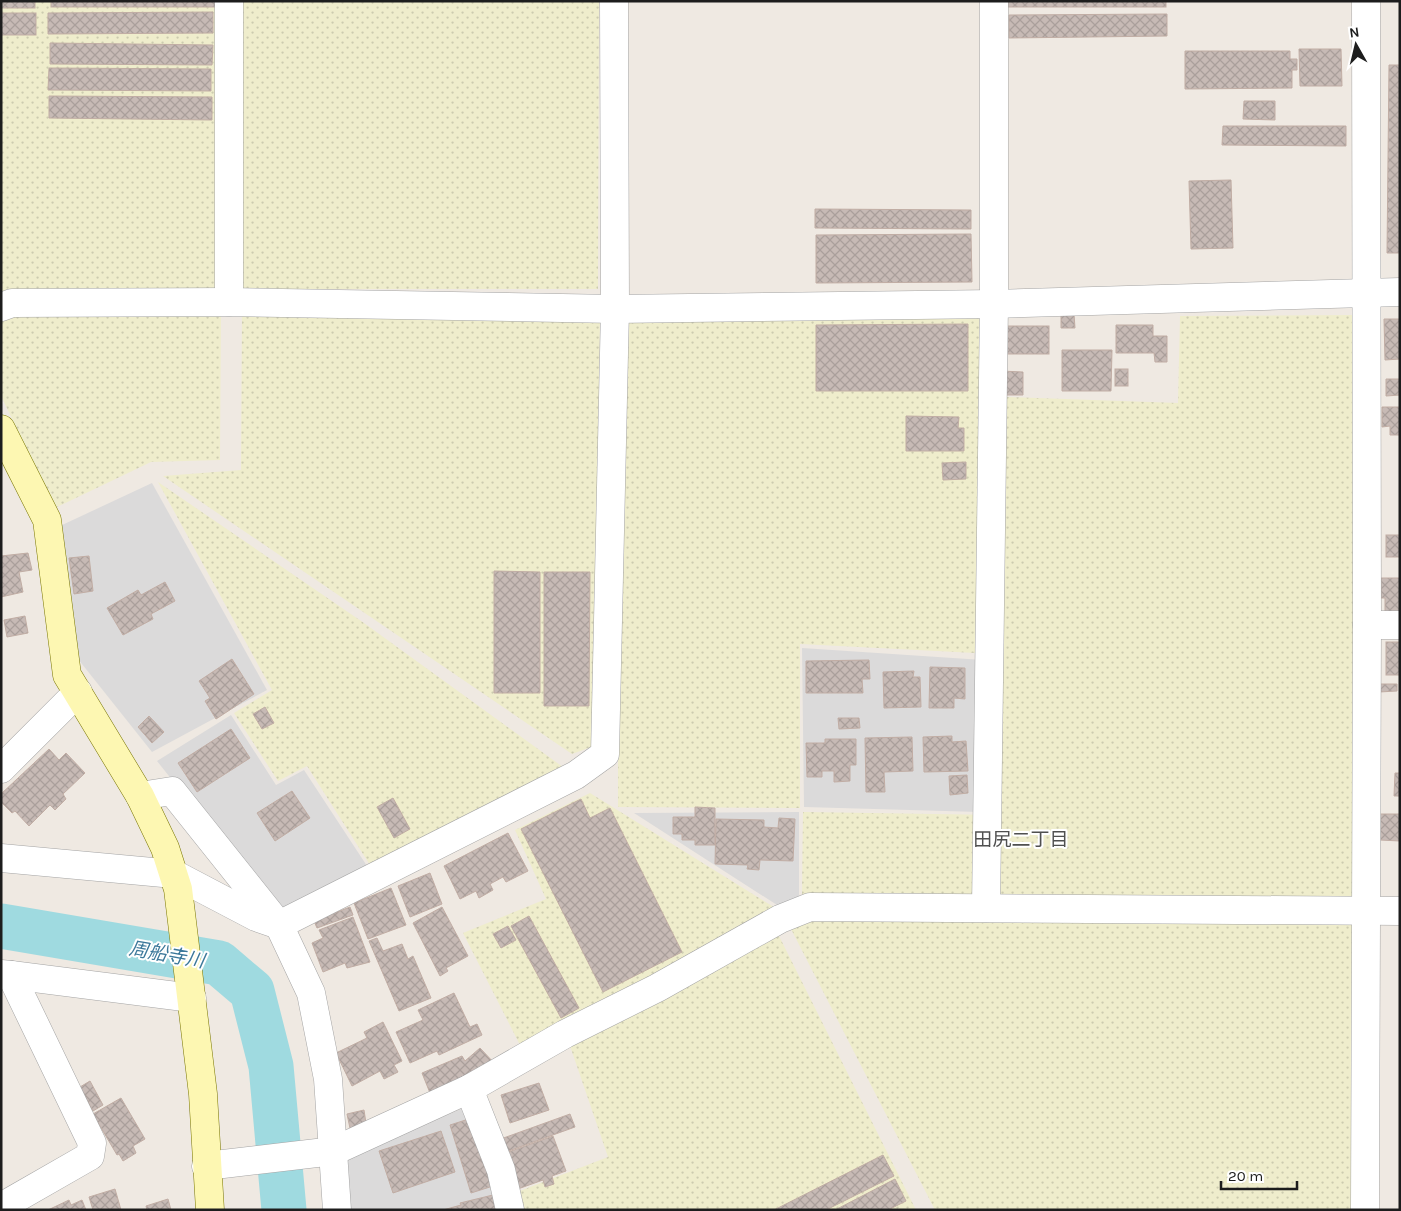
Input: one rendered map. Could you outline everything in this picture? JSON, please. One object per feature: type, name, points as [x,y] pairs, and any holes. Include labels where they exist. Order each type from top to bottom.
[{"type":"street","points":[[229,1],[229,302]]},
{"type":"street","points":[[1,858],[176,881],[256,917],[279,925],[576,775],[605,754],[615,309],[614,1]]},
{"type":"street","points":[[986,908],[994,304],[994,1]]},
{"type":"street","points":[[1365,1210],[1367,625],[1366,1]]},
{"type":"street","points":[[1,307],[12,303],[229,302],[615,309],[994,304],[1400,292]]},
{"type":"street","points":[[1,429],[47,520],[67,675],[140,796],[165,848],[176,881],[203,1094],[210,1210]]},
{"type":"street","points":[[1367,625],[1400,625]]},
{"type":"street","points":[[1,769],[78,692]]},
{"type":"street","points":[[140,796],[172,791],[279,925],[310,993],[328,1079],[337,1210]]},
{"type":"street","points":[[206,1166],[334,1152],[469,1089],[565,1034],[657,988],[780,919],[810,907],[1400,911]]},
{"type":"street","points":[[6,974],[191,991]]},
{"type":"street","points":[[1,1206],[90,1156],[92,1143],[6,974]]},
{"type":"street","points":[[469,1089],[502,1170],[510,1210]]},
{"type":"shaded area","points":[[1,1],[221,1],[221,290],[1,294]]},
{"type":"shaded area","points":[[240,1],[599,1],[598,289],[240,289]]},
{"type":"shaded area","points":[[17,312],[221,313],[220,460],[151,462],[55,508],[1,396],[1,319]]},
{"type":"shaded area","points":[[242,312],[600,316],[594,746],[572,754],[163,476],[241,470]]},
{"type":"shaded area","points":[[1002,314],[1007,397],[1178,403],[1180,316],[1354,315],[1352,901],[802,895],[803,812],[999,815],[995,654],[800,644],[800,808],[618,807],[618,315]]},
{"type":"shaded area","points":[[158,482],[364,623],[567,770],[370,865],[307,766],[278,781],[234,713],[272,690]]},
{"type":"shaded area","points":[[152,483],[267,690],[152,752],[78,659],[60,526]]},
{"type":"shaded area","points":[[802,648],[983,660],[980,812],[804,807]]},
{"type":"shaded area","points":[[231,715],[276,785],[304,770],[369,869],[278,913],[157,761]]},
{"type":"shaded area","points":[[590,793],[777,909],[521,1047],[463,933],[546,899],[515,830]]},
{"type":"shaded area","points":[[799,812],[799,900],[777,905],[634,813]]},
{"type":"shaded area","points":[[804,918],[1352,920],[1355,1210],[935,1210],[791,929]]},
{"type":"shaded area","points":[[775,928],[916,1210],[516,1210],[512,1194],[608,1157],[568,1040]]},
{"type":"shaded area","points":[[468,1106],[503,1210],[343,1210],[345,1158]]},
{"type":"building","points":[[1,1],[35,1],[35,8],[1,8]]},
{"type":"building","points":[[51,1],[216,1],[216,7],[51,7]]},
{"type":"building","points":[[1008,1],[1166,1],[1166,7],[1008,7]]},
{"type":"building","points":[[213,12],[213,33],[48,34],[48,13]]},
{"type":"building","points":[[1,13],[36,13],[36,35],[1,35]]},
{"type":"building","points":[[1167,14],[1167,36],[1009,38],[1009,15]]},
{"type":"building","points":[[50,43],[213,45],[212,65],[50,64]]},
{"type":"building","points":[[1299,49],[1341,49],[1342,86],[1300,86]]},
{"type":"building","points":[[1185,51],[1290,51],[1290,59],[1297,59],[1297,70],[1292,70],[1292,88],[1185,89]]},
{"type":"building","points":[[1389,65],[1400,65],[1400,253],[1387,253]]},
{"type":"building","points":[[49,68],[211,69],[211,91],[48,90]]},
{"type":"building","points":[[49,96],[212,97],[212,120],[49,118]]},
{"type":"building","points":[[1244,101],[1275,101],[1275,120],[1243,119]]},
{"type":"building","points":[[1223,126],[1346,126],[1346,146],[1222,145]]},
{"type":"building","points":[[1231,180],[1233,248],[1191,249],[1189,181]]},
{"type":"building","points":[[815,209],[971,210],[971,229],[815,228]]},
{"type":"building","points":[[971,234],[972,282],[816,283],[816,235]]},
{"type":"building","points":[[1074,314],[1075,328],[1061,328],[1061,315]]},
{"type":"building","points":[[1384,319],[1400,319],[1400,359],[1385,360]]},
{"type":"building","points":[[968,324],[968,391],[816,391],[816,325]]},
{"type":"building","points":[[1116,325],[1153,325],[1153,336],[1167,336],[1167,362],[1155,362],[1154,353],[1116,353]]},
{"type":"building","points":[[1001,326],[1049,326],[1049,354],[1001,354]]},
{"type":"building","points":[[1062,350],[1112,350],[1111,391],[1062,391]]},
{"type":"building","points":[[1115,369],[1128,369],[1128,386],[1115,386]]},
{"type":"building","points":[[1001,371],[1023,372],[1023,395],[1001,395]]},
{"type":"building","points":[[1386,379],[1400,379],[1400,395],[1386,396]]},
{"type":"building","points":[[1382,407],[1400,407],[1400,435],[1390,435],[1390,426],[1382,427]]},
{"type":"building","points":[[906,416],[959,417],[958,428],[964,428],[964,451],[906,451]]},
{"type":"building","points":[[966,462],[966,479],[943,480],[942,463]]},
{"type":"building","points":[[1386,535],[1400,535],[1400,557],[1386,557]]},
{"type":"building","points":[[28,553],[32,570],[19,572],[23,592],[1,597],[1,556]]},
{"type":"building","points":[[89,556],[93,591],[74,594],[69,558]]},
{"type":"building","points":[[494,571],[540,572],[540,693],[494,693]]},
{"type":"building","points":[[544,572],[590,572],[589,706],[544,706]]},
{"type":"building","points":[[1381,578],[1400,578],[1400,612],[1385,612],[1385,598],[1381,598]]},
{"type":"building","points":[[165,582],[175,601],[151,614],[153,619],[123,635],[107,608],[138,590],[141,595]]},
{"type":"building","points":[[25,616],[28,633],[7,637],[4,620]]},
{"type":"building","points":[[1386,642],[1400,642],[1400,675],[1386,675]]},
{"type":"building","points":[[232,659],[254,694],[216,719],[205,701],[210,698],[199,681]]},
{"type":"building","points":[[869,660],[870,679],[862,679],[863,693],[806,693],[806,661]]},
{"type":"building","points":[[930,667],[965,668],[965,699],[954,698],[954,708],[929,708]]},
{"type":"building","points":[[914,671],[913,677],[920,677],[921,707],[884,708],[883,672]]},
{"type":"building","points":[[1378,684],[1397,684],[1397,691],[1379,692]]},
{"type":"building","points":[[265,707],[274,723],[262,729],[253,714]]},
{"type":"building","points":[[149,716],[164,732],[152,743],[138,727]]},
{"type":"building","points":[[838,718],[859,718],[860,728],[839,729]]},
{"type":"building","points":[[231,729],[250,758],[197,792],[178,763]]},
{"type":"building","points":[[952,736],[952,742],[966,741],[968,771],[924,772],[923,737]]},
{"type":"building","points":[[912,737],[913,771],[884,772],[885,792],[866,792],[865,738]]},
{"type":"building","points":[[825,739],[856,739],[856,765],[850,765],[850,781],[834,782],[834,771],[822,771],[822,777],[807,777],[806,743],[825,743]]},
{"type":"building","points":[[49,749],[59,760],[66,753],[85,773],[63,794],[66,799],[55,810],[50,805],[29,826],[15,811],[12,813],[1,802],[1,794]]},
{"type":"building","points":[[1395,773],[1400,773],[1400,796],[1394,796]]},
{"type":"building","points":[[967,775],[968,793],[950,795],[949,776]]},
{"type":"building","points":[[292,791],[310,818],[275,841],[257,813]]},
{"type":"building","points":[[393,798],[410,829],[394,838],[377,807]]},
{"type":"building","points":[[581,799],[590,818],[610,808],[682,952],[603,992],[521,829]]},
{"type":"building","points":[[695,807],[715,808],[715,845],[695,845],[695,840],[682,840],[682,834],[673,834],[673,817],[695,817]]},
{"type":"building","points":[[1380,814],[1400,814],[1400,841],[1380,840]]},
{"type":"building","points":[[779,818],[795,819],[793,861],[760,860],[759,870],[747,869],[748,865],[715,864],[716,819],[764,820],[764,827],[778,828]]},
{"type":"building","points":[[508,833],[528,871],[506,882],[503,877],[490,884],[493,890],[479,898],[476,891],[460,899],[444,866]]},
{"type":"building","points":[[430,873],[442,904],[410,917],[398,886]]},
{"type":"building","points":[[391,888],[406,925],[368,939],[354,903]]},
{"type":"building","points":[[350,907],[353,915],[317,928],[314,921]]},
{"type":"building","points":[[442,907],[468,956],[446,968],[448,971],[440,976],[413,923]]},
{"type":"building","points":[[529,916],[579,1008],[561,1018],[511,926]]},
{"type":"building","points":[[353,917],[370,962],[347,968],[345,963],[323,972],[312,943],[323,938],[319,930]]},
{"type":"building","points":[[508,926],[516,940],[501,948],[493,934]]},
{"type":"building","points":[[377,938],[383,951],[402,944],[408,959],[413,956],[431,998],[399,1011],[369,941]]},
{"type":"building","points":[[454,993],[470,1027],[477,1024],[482,1035],[439,1055],[437,1051],[410,1063],[396,1032],[423,1020],[418,1010]]},
{"type":"building","points":[[383,1022],[402,1061],[394,1065],[398,1072],[384,1079],[380,1071],[352,1086],[336,1053],[367,1038],[364,1032]]},
{"type":"building","points":[[480,1048],[495,1064],[432,1098],[422,1073],[462,1056],[465,1061]]},
{"type":"building","points":[[90,1081],[103,1105],[93,1111],[80,1087]]},
{"type":"building","points":[[539,1083],[549,1110],[510,1123],[501,1095]]},
{"type":"building","points":[[121,1098],[145,1139],[133,1146],[136,1153],[123,1161],[119,1154],[117,1155],[93,1114]]},
{"type":"building","points":[[364,1110],[367,1130],[351,1133],[347,1114]]},
{"type":"building","points":[[570,1114],[575,1127],[503,1153],[498,1140]]},
{"type":"building","points":[[472,1118],[493,1186],[471,1193],[450,1125]]},
{"type":"building","points":[[441,1131],[455,1172],[393,1193],[379,1151]]},
{"type":"building","points":[[553,1136],[566,1171],[552,1176],[554,1184],[545,1187],[543,1180],[515,1190],[503,1154]]},
{"type":"building","points":[[883,1155],[894,1176],[826,1210],[774,1210]]},
{"type":"building","points":[[895,1179],[906,1201],[888,1210],[835,1210]]},
{"type":"building","points":[[115,1189],[121,1210],[93,1210],[89,1197]]},
{"type":"building","points":[[497,1194],[501,1210],[443,1210],[461,1205],[460,1203]]},
{"type":"building","points":[[168,1199],[171,1210],[147,1210],[146,1206]]},
{"type":"building","points":[[69,1200],[71,1205],[82,1200],[86,1210],[48,1210]]},
{"type":"waterway","name":"周船寺川","points":[[1,926],[219,963],[252,991],[271,1066],[284,1210]]},
{"type":"district","name":"田尻二丁目","points":[[1021,839]]}]
